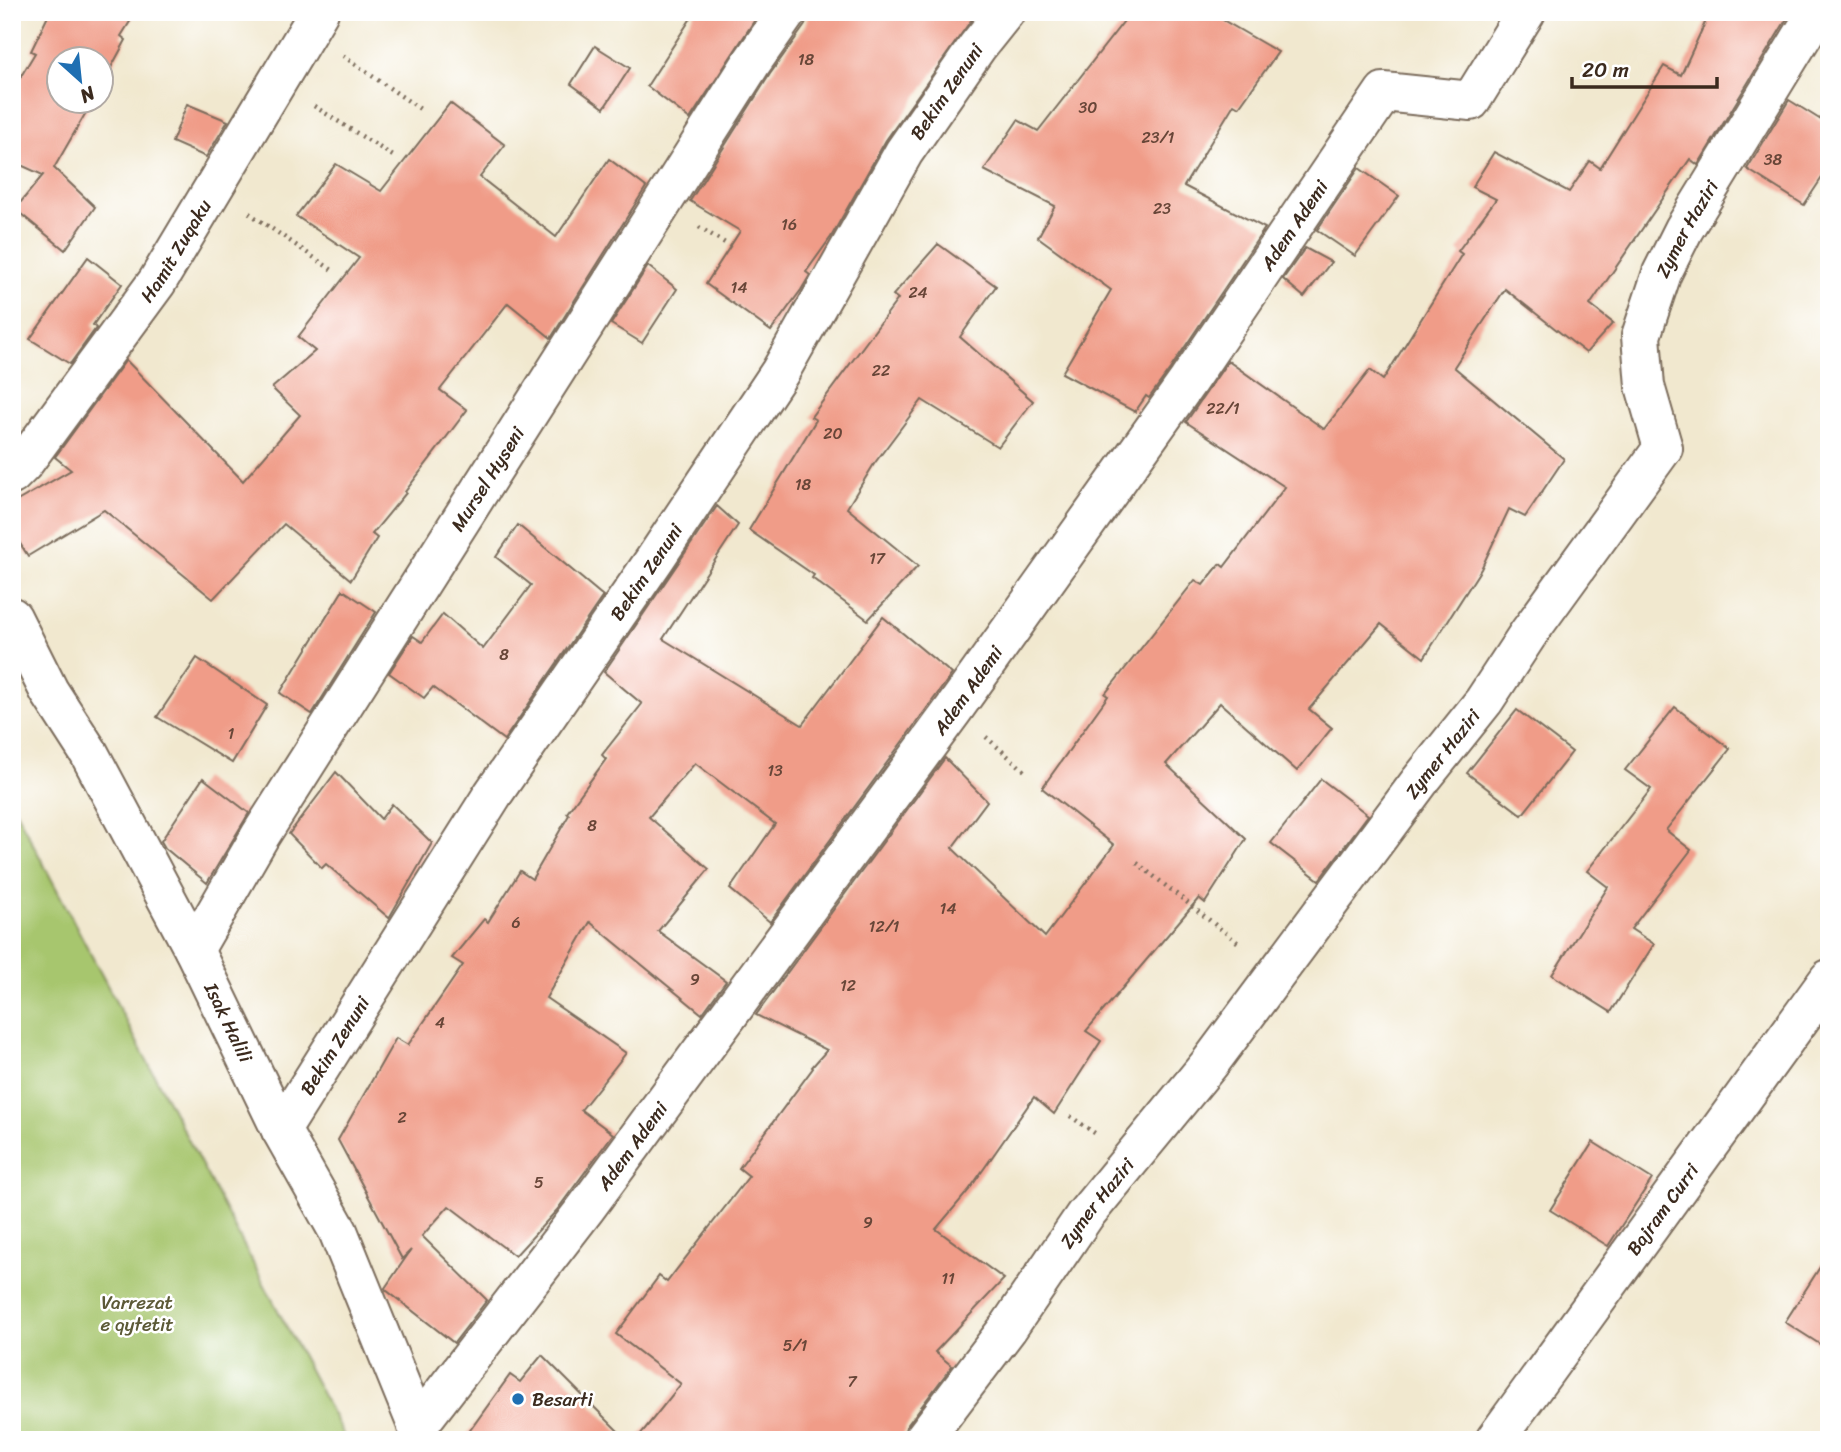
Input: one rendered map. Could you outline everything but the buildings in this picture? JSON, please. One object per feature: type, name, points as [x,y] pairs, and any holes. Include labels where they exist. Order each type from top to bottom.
[{"type":"street","name":"Mursel Hyseni","points":[[194,950],[275,813],[752,62],[787,12]]},
{"type":"street","name":"Bekim Zenuni","points":[[281,1130],[493,794],[655,559],[779,372],[904,152],[977,47],[1005,12]]},
{"type":"street","name":"Adem Ademi","points":[[420,1433],[954,709],[1188,381],[1384,92],[1471,101],[1526,12]]},
{"type":"street","name":"Zymer Haziri","points":[[923,1440],[1008,1328],[1085,1215],[1210,1063],[1420,781],[1483,701],[1662,448],[1645,386],[1641,336],[1662,273],[1684,229],[1817,12]]},
{"type":"street","name":"Hamit Zuqaku","points":[[12,475],[23,464],[157,282],[313,22]]},
{"type":"street","name":"Isak Halili","points":[[12,617],[49,691],[89,754],[194,950],[281,1130],[338,1231],[420,1433]]},
{"type":"street","name":"Bajram Curri","points":[[1495,1440],[1829,979]]},
{"type":"path","points":[[313,22],[423,111]]},
{"type":"path","points":[[277,82],[393,156]]},
{"type":"path","points":[[213,188],[335,272]]},
{"type":"path","points":[[1137,863],[1277,974]]},
{"type":"green space","name":"Varrezat e qytetit","points":[[12,804],[346,1440],[12,1440]]},
{"type":"place","name":"Besarti","points":[[518,1399]]}]
